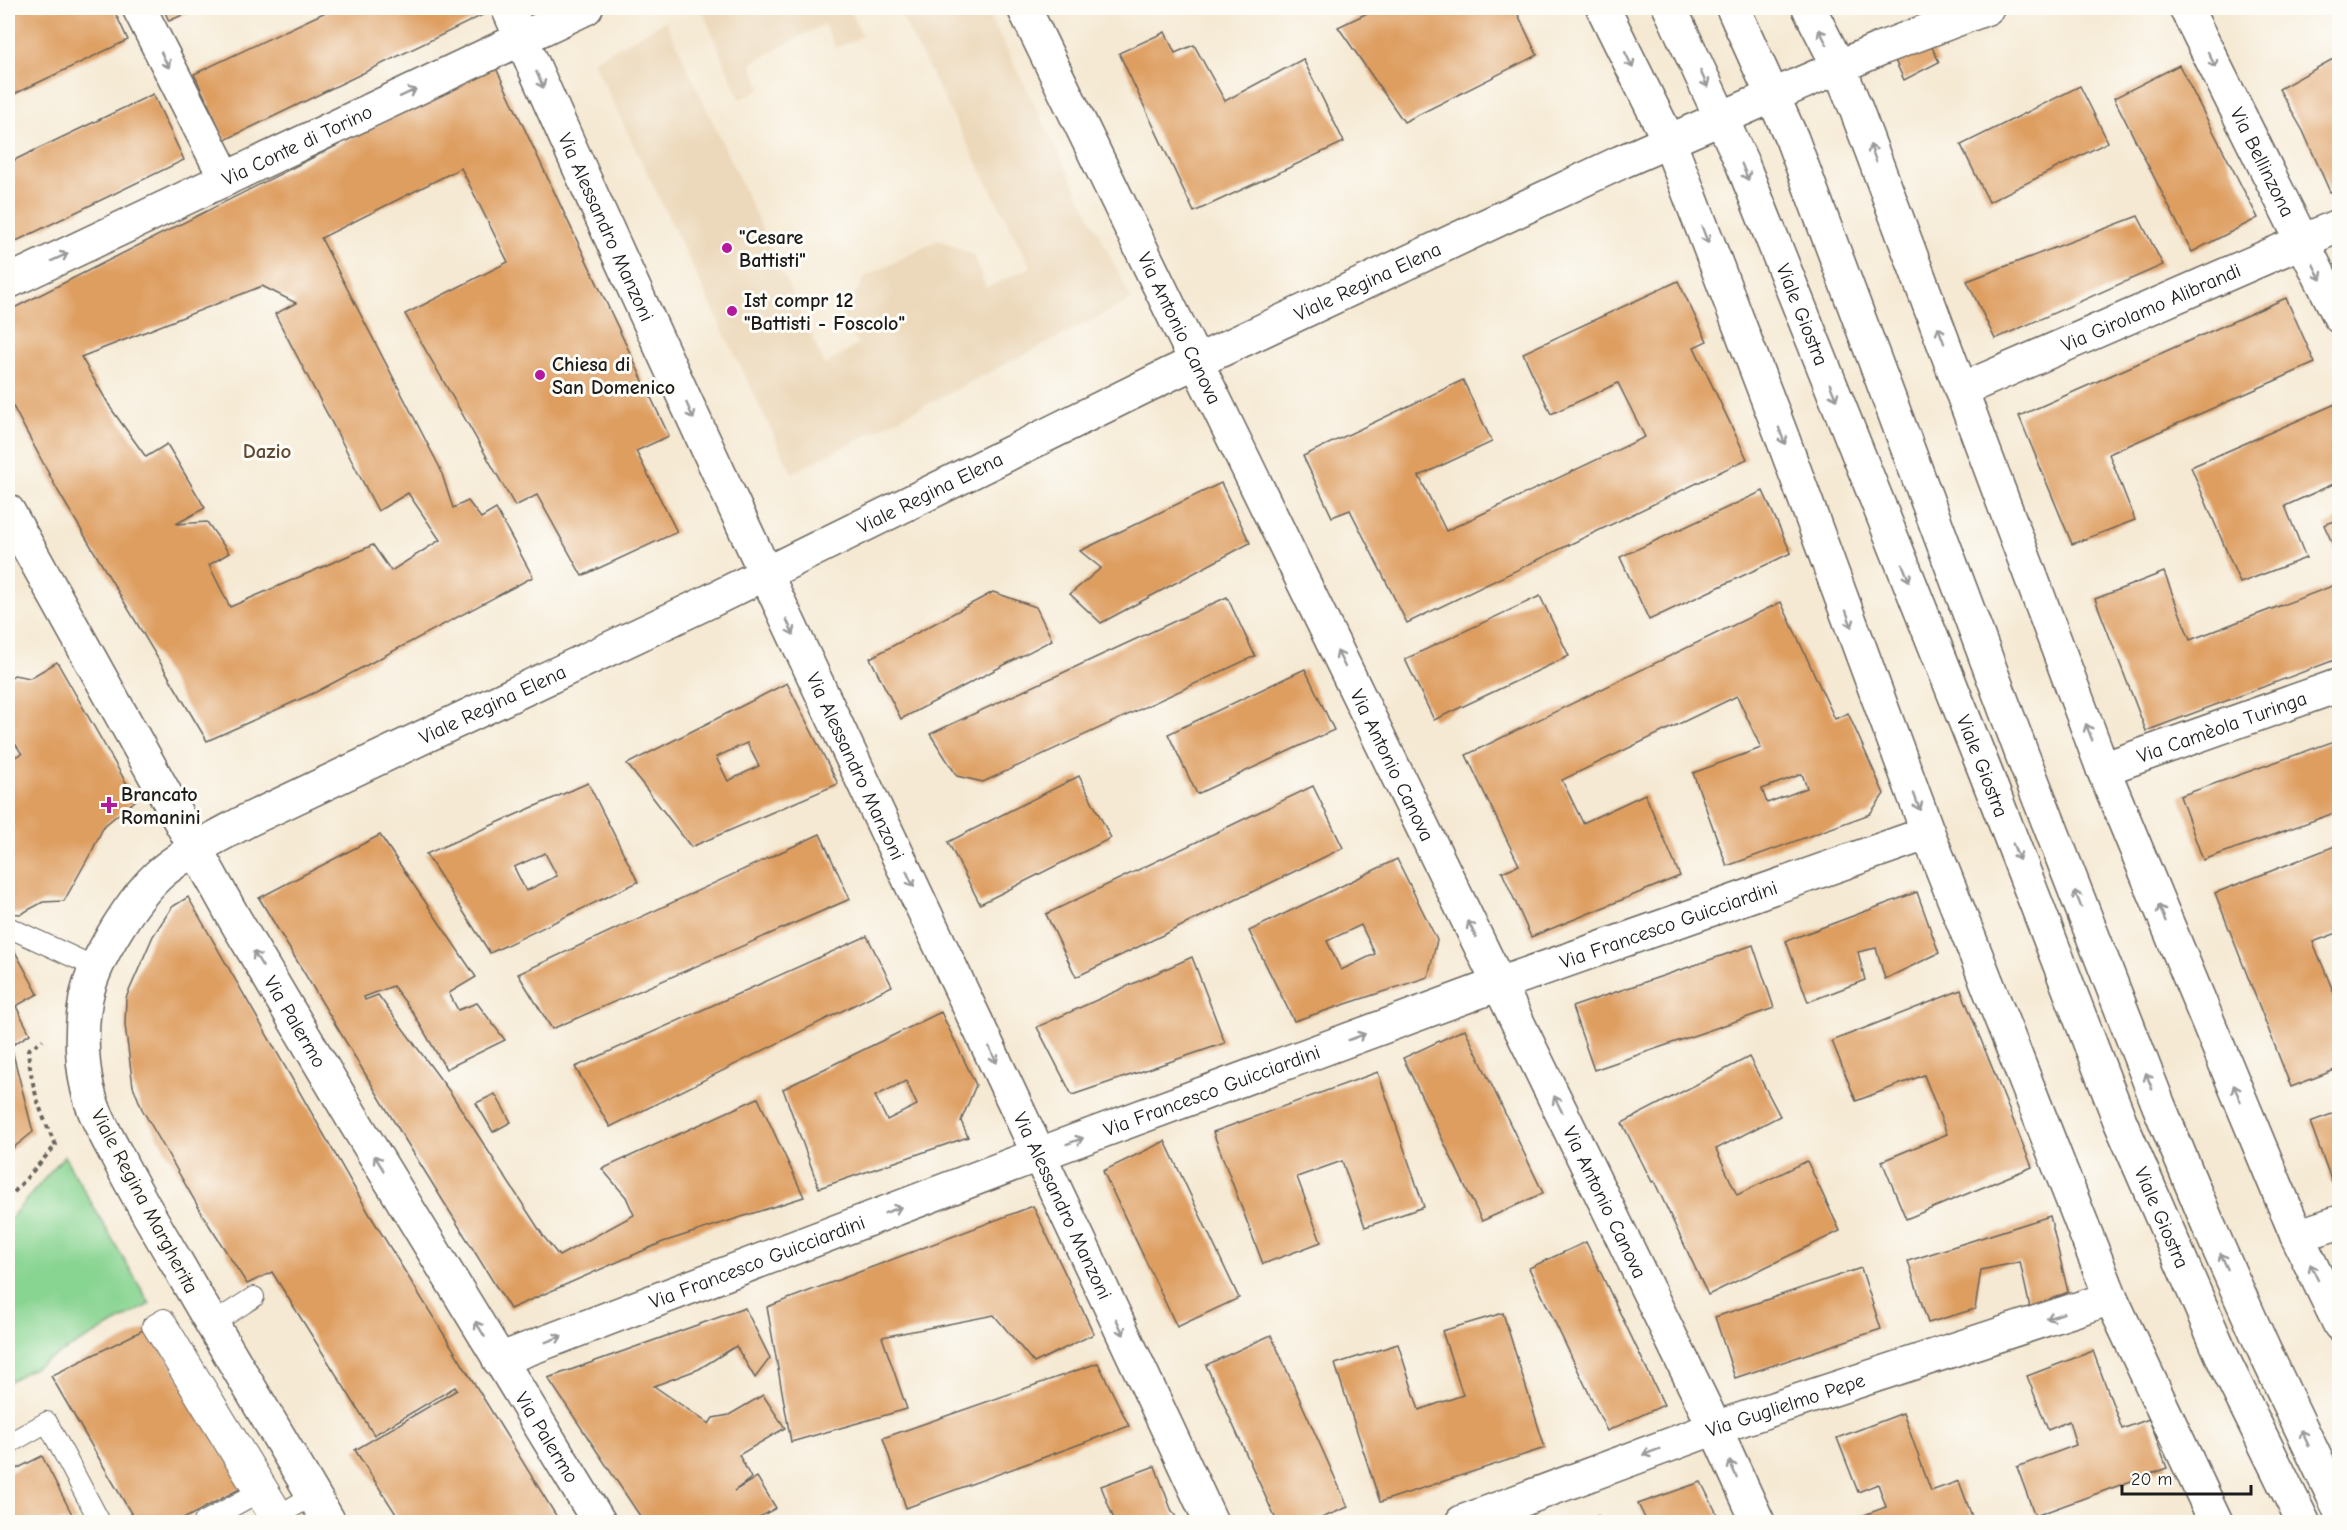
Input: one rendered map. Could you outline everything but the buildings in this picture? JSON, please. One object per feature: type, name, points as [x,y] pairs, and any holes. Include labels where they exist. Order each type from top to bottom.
[{"type":"street","points":[[139,8],[226,179]]},
{"type":"street","name":"Via Alessandro Manzoni","points":[[508,8],[765,574],[1040,1154],[1211,1522]]},
{"type":"street","name":"Via Conte di Torino","points":[[8,282],[586,8]]},
{"type":"street","name":"Via Antonio Canova","points":[[1024,8],[1715,1428],[1758,1522]]},
{"type":"street","points":[[1603,8],[1669,141],[1781,434],[1928,832],[2110,1298],[2216,1522]]},
{"type":"street","name":"Viale Giostra","points":[[1670,8],[1746,174],[1980,760],[2120,1121],[2226,1365],[2303,1522]]},
{"type":"street","name":"Viale Giostra","points":[[1733,8],[1792,139],[2024,757],[2159,1106],[2254,1329],[2340,1510]]},
{"type":"street","points":[[1809,8],[1839,67],[2103,769],[2297,1236],[2340,1325]]},
{"type":"street","points":[[1839,67],[1987,8]]},
{"type":"street","name":"Via Bellinzona","points":[[2186,8],[2340,317]]},
{"type":"street","name":"Viale Regina Elena","points":[[195,849],[248,820],[765,574],[1196,361],[1669,141],[1839,67]]},
{"type":"street","name":"Via Girolamo Alibrandi","points":[[1961,390],[2340,225]]},
{"type":"street","name":"Via Palermo","points":[[8,511],[195,849],[356,1124],[599,1522]]},
{"type":"street","name":"Via Camèola Turinga","points":[[2103,769],[2340,685]]},
{"type":"street","name":"Via Francesco Guicciardini","points":[[499,1360],[1040,1154],[1499,984],[1928,832]]},
{"type":"street","name":"Viale Regina Margherita","points":[[195,849],[164,870],[139,897],[118,928],[97,968],[86,999],[83,1026],[86,1080],[91,1100],[104,1132],[127,1175],[321,1509]]},
{"type":"street","points":[[2297,1236],[2340,1222]]},
{"type":"street","name":"Via Guglielmo Pepe","points":[[1461,1522],[1715,1428],[2110,1298]]},
{"type":"lane","points":[[8,927],[97,968]]},
{"type":"lane","points":[[212,1324],[254,1297]]},
{"type":"lane","points":[[272,1522],[152,1326],[164,1319],[283,1513],[321,1509]]},
{"type":"lane","points":[[8,1444],[47,1422],[100,1522]]},
{"type":"lane","points":[[204,1522],[255,1494]]},
{"type":"path","points":[[8,1199],[56,1145],[37,1105],[28,1050]]},
{"type":"shaded area","points":[[701,8],[849,8],[862,36],[836,48],[824,24],[751,63],[762,89],[740,99]]},
{"type":"shaded area","name":"\"Cesare Battisti\"","points":[[897,8],[986,8],[1132,300],[792,473],[593,61],[666,21],[825,365],[859,344],[841,318],[865,277],[938,240],[974,255],[986,288],[1031,267]]},
{"type":"green space","points":[[64,1156],[150,1304],[8,1382],[8,1221]]},
{"type":"place","name":"\"Cesare Battisti\"","points":[[727,248]]},
{"type":"place","name":"Ist compr 12 \"Battisti - Foscolo\"","points":[[732,311]]},
{"type":"place","name":"Chiesa di San Domenico","points":[[540,375]]},
{"type":"place","name":"Brancato Romanini","points":[[109,805]]},
{"type":"district","name":"Dazio","points":[[267,451]]}]
